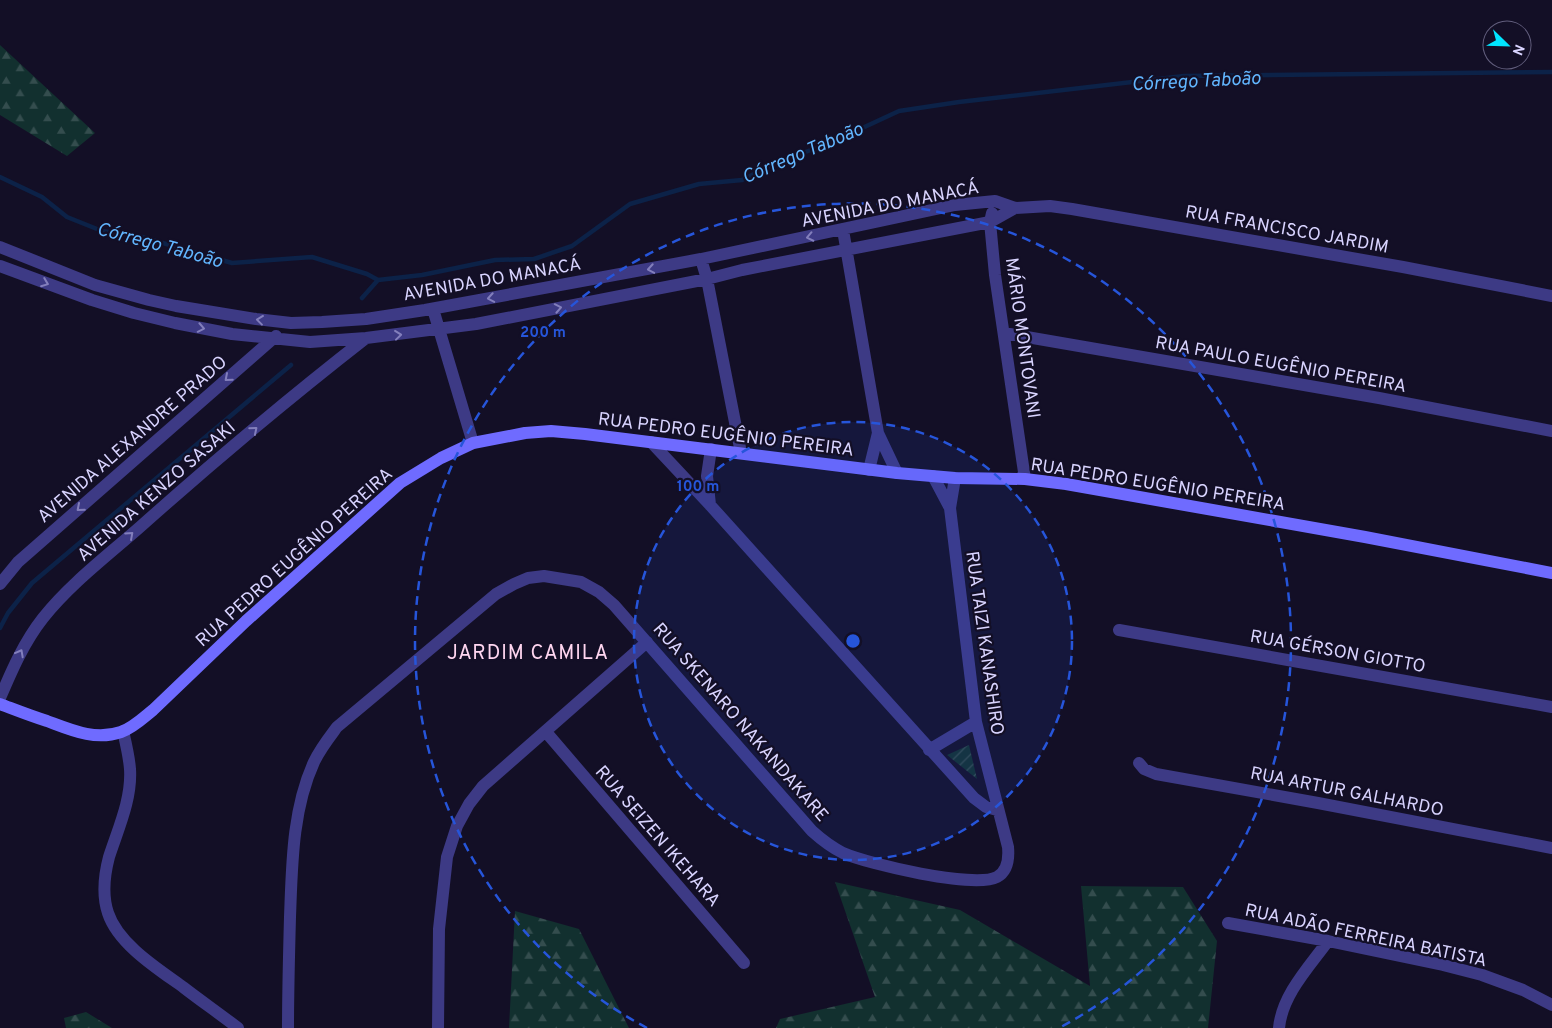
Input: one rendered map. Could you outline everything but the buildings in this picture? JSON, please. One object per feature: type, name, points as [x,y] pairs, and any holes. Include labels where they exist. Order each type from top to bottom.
[{"type":"street","name":"RUA FRANCISCO JARDIM","points":[[995,201],[1015,208],[1050,206],[1072,209],[1552,296]]},
{"type":"street","name":"MÁRIO MONTOVANI","points":[[995,201],[990,222],[995,276],[1025,480]]},
{"type":"street","name":"AVENIDA DO MANACÁ","points":[[0,247],[95,285],[149,300],[256,319],[291,323],[322,322],[433,309],[701,259],[955,205],[995,201]]},
{"type":"street","name":"RUA FRANCISCO JARDIM","points":[[990,222],[1015,208]]},
{"type":"street","name":"AVENIDA DO MANACÁ","points":[[0,266],[92,300],[175,323],[273,339],[310,342],[336,341],[476,324],[707,280],[742,270],[990,222]]},
{"type":"street","points":[[843,230],[878,433],[898,473]]},
{"type":"street","points":[[701,259],[707,280],[741,453]]},
{"type":"street","points":[[433,309],[473,443]]},
{"type":"street","points":[[322,322],[336,341],[334,353],[326,370]]},
{"type":"street","name":"AVENIDA ALEXANDRE PRADO","points":[[0,584],[18,562],[291,323]]},
{"type":"street","name":"RUA PAULO EUGÊNIO PEREIRA","points":[[1004,333],[1379,398],[1552,431]]},
{"type":"street","name":"AVENIDA KENZO SASAKI","points":[[0,698],[27,641],[62,596],[185,487],[366,338]]},
{"type":"street","name":"RUA PEDRO EUGÊNIO PEREIRA","points":[[0,704],[77,732],[108,735],[123,731],[153,710],[246,621],[400,483],[441,458],[473,443],[525,432],[551,431],[898,473],[955,478],[1025,480],[1096,488],[1552,573]]},
{"type":"street","points":[[869,470],[878,433]]},
{"type":"street","points":[[651,442],[974,798],[986,807],[997,810]]},
{"type":"street","points":[[710,505],[706,476],[711,450]]},
{"type":"street","name":"RUA TAIZI KANASHIRO","points":[[933,476],[950,508]]},
{"type":"street","name":"RUA TAIZI KANASHIRO","points":[[955,478],[950,508],[976,722],[997,810]]},
{"type":"street","name":"RUA SKENARO NAKANDAKARE","points":[[288,1028],[292,859],[298,813],[305,786],[323,746],[337,728],[496,594],[528,578],[544,576],[581,582],[599,592],[614,605],[812,831],[826,844],[844,853],[863,860],[897,868],[963,880],[978,881],[996,878],[1003,873],[1008,864],[1009,855],[997,810]]},
{"type":"street","name":"RUA GÉRSON GIOTTO","points":[[1118,630],[1552,707]]},
{"type":"street","points":[[438,1028],[439,929],[447,857],[457,826],[469,804],[484,786],[647,642]]},
{"type":"street","points":[[929,750],[976,722]]},
{"type":"street","points":[[123,731],[130,769],[129,786],[125,808],[104,880],[104,897],[108,915],[118,932],[149,962],[238,1028]]},
{"type":"street","name":"RUA SEIZEN IKEHARA","points":[[546,732],[744,963]]},
{"type":"street","name":"RUA ARTUR GALHARDO","points":[[1139,763],[1156,774],[1318,802],[1552,848]]},
{"type":"street","name":"RUA ADÃO FERREIRA BATISTA","points":[[1228,923],[1328,941],[1443,965],[1482,975],[1523,990],[1552,1005]]},
{"type":"street","points":[[1279,1028],[1283,1009],[1291,994],[1328,941]]},
{"type":"green space","points":[[0,45],[95,133],[67,156],[0,115]]},
{"type":"green space","points":[[969,745],[977,779],[947,755]]},
{"type":"green space","points":[[835,882],[960,910],[1090,986],[1081,886],[1183,887],[1217,941],[1208,1028],[776,1028],[780,1019],[875,997]]},
{"type":"green space","points":[[515,911],[579,929],[629,1028],[509,1028]]},
{"type":"green space","points":[[86,1012],[112,1028],[66,1028],[64,1018]]},
{"type":"waterway","name":"Córrego Taboão","points":[[0,177],[42,197],[67,217],[102,231],[142,237],[232,263],[312,257],[367,274],[378,280],[422,275],[495,260],[534,259],[572,246],[630,204],[699,184],[742,180],[778,162],[830,143],[899,111],[959,102],[1184,76],[1552,72]]},
{"type":"waterway","points":[[362,298],[378,280]]},
{"type":"waterway","points":[[0,628],[8,613],[32,583],[291,365]]},
{"type":"district","name":"JARDIM CAMILA","points":[[528,652]]}]
